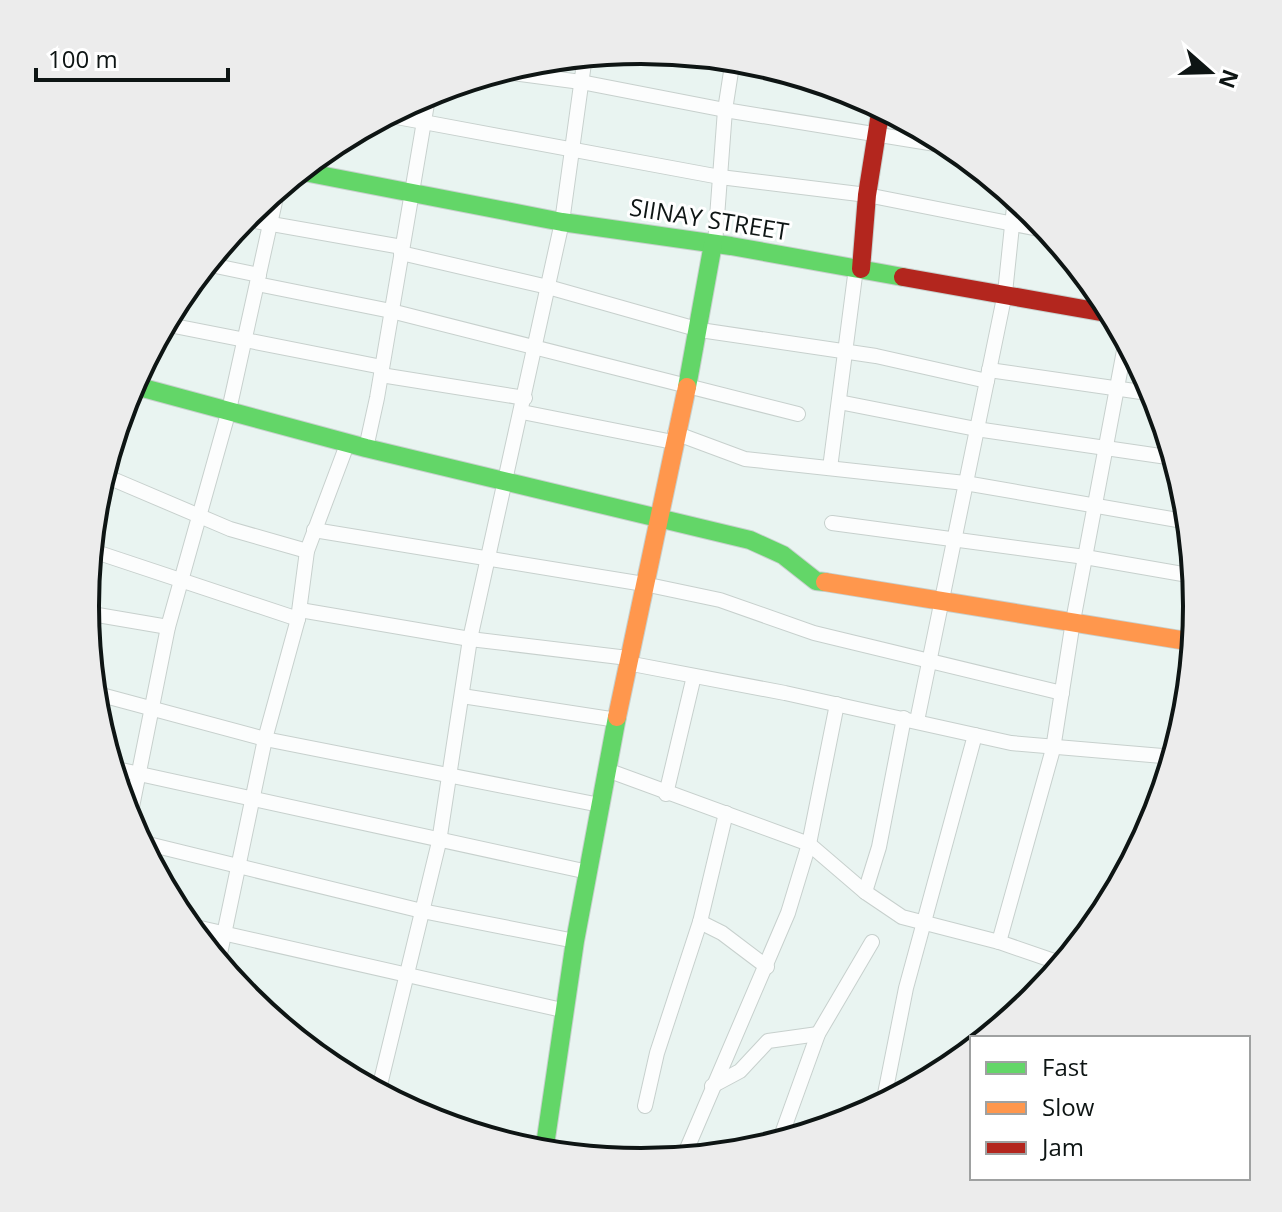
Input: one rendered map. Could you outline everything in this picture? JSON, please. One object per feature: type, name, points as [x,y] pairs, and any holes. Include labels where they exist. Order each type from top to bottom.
[{"type":"street","points":[[381,1081],[439,842],[470,639],[562,222],[583,68]]},
{"type":"street","points":[[546,1140],[562,1010],[600,805],[674,437],[700,330],[714,244],[731,72]]},
{"type":"street","points":[[530,75],[916,140]]},
{"type":"street","points":[[222,949],[255,802],[265,739],[299,614],[307,551],[314,530],[357,445],[381,371],[425,109]]},
{"type":"street","points":[[403,119],[572,147],[720,177],[867,195],[1028,227]]},
{"type":"street","points":[[830,468],[879,119]]},
{"type":"street","name":"SIINAY STREET","points":[[314,174],[562,222],[714,244],[1095,311]]},
{"type":"street","points":[[135,798],[179,579],[229,410],[274,208]]},
{"type":"street","points":[[865,892],[929,663],[1005,293],[1013,213]]},
{"type":"street","points":[[260,221],[402,250],[700,330],[988,376],[1139,392]]},
{"type":"street","points":[[218,268],[687,383],[764,408],[798,414]]},
{"type":"street","points":[[177,326],[245,338],[523,405],[674,437],[745,459],[965,483],[1176,520]]},
{"type":"street","points":[[999,942],[1053,749],[1073,621],[1122,358]]},
{"type":"street","points":[[145,388],[357,445],[750,540],[783,555],[816,581],[1182,640]]},
{"type":"street","points":[[839,402],[976,429],[1162,456]]},
{"type":"street","points":[[114,480],[258,538],[307,551]]},
{"type":"street","points":[[832,523],[1085,557],[1182,574]]},
{"type":"street","points":[[314,530],[644,584],[720,600],[814,633],[1062,693]]},
{"type":"street","points":[[102,554],[299,614],[628,661],[1053,749],[1162,756]]},
{"type":"street","points":[[99,615],[168,627]]},
{"type":"street","points":[[666,794],[694,676]]},
{"type":"street","points":[[107,696],[265,739],[600,805]]},
{"type":"street","points":[[462,696],[617,720]]},
{"type":"street","points":[[688,1146],[767,967],[809,844],[837,704]]},
{"type":"street","points":[[886,1089],[906,988],[975,735]]},
{"type":"street","points":[[607,770],[809,844],[865,892],[902,917],[999,942],[1051,960]]},
{"type":"street","points":[[125,771],[255,802],[588,872]]},
{"type":"street","points":[[645,1106],[657,1053],[700,922],[726,813]]},
{"type":"street","points":[[155,846],[422,911],[575,941]]},
{"type":"street","points":[[700,922],[722,933],[767,967]]},
{"type":"street","points":[[206,929],[562,1010]]},
{"type":"street","points":[[784,1129],[818,1034],[872,942]]},
{"type":"street","points":[[712,1086],[740,1071],[768,1041],[818,1034]]},
{"type":"traffic: fast","points":[[314,174],[562,222],[731,246],[903,277]]},
{"type":"traffic: fast","points":[[687,387],[713,244]]},
{"type":"traffic: fast","points":[[145,388],[366,448],[750,540],[783,555],[816,581],[825,582]]},
{"type":"traffic: fast","points":[[546,1140],[575,941],[617,717]]},
{"type":"traffic: slow","points":[[617,717],[687,387]]},
{"type":"traffic: slow","points":[[825,582],[1182,640]]},
{"type":"traffic: jam","points":[[861,269],[867,195],[879,119]]},
{"type":"traffic: jam","points":[[903,277],[1096,311]]}]
